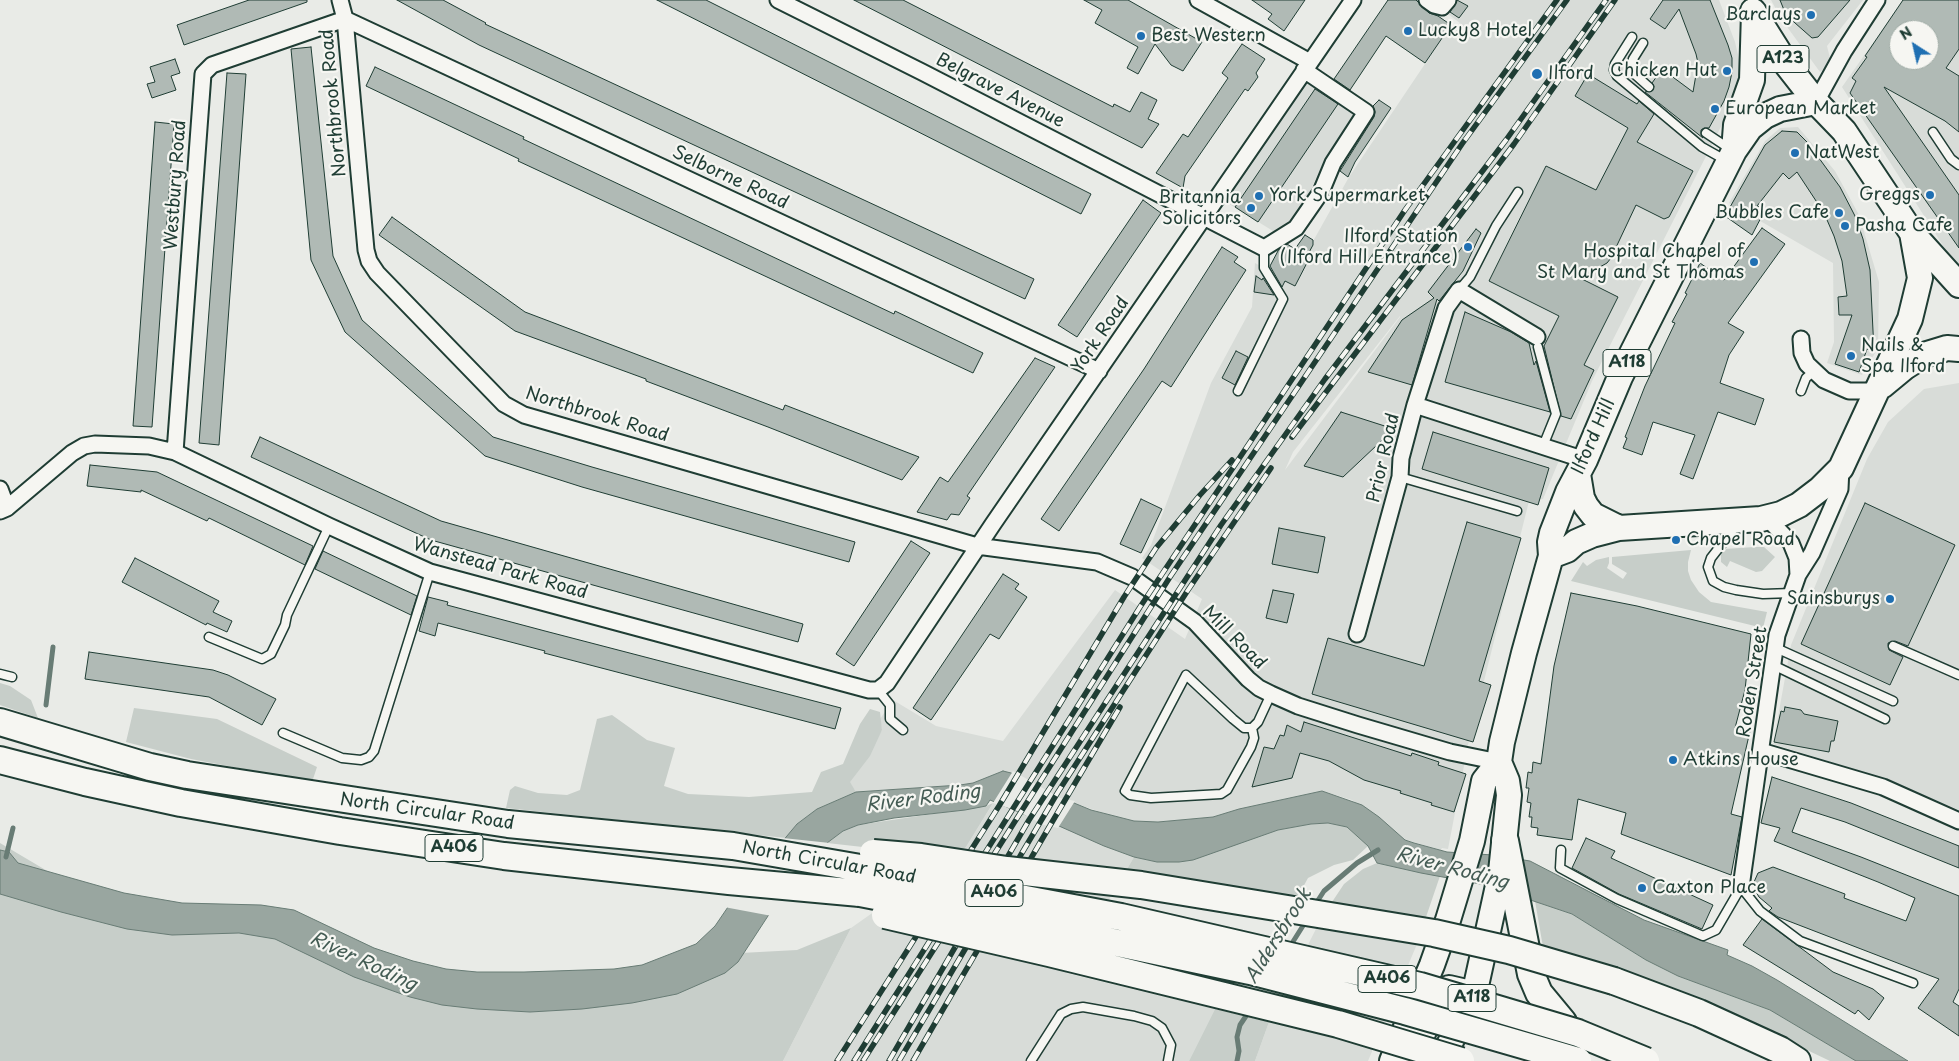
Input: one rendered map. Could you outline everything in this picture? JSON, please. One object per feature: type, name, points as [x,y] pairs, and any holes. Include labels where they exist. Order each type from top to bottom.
[{"type":"highway","name":"North Circular Road","points":[[0,722],[150,768],[187,775],[508,824],[733,846],[866,868],[1121,917],[1429,989],[1578,1033],[1646,1061]]},
{"type":"highway","name":"North Circular Road","points":[[0,760],[85,782],[180,803],[340,831],[495,854],[729,881],[860,893],[1250,971],[1405,1011],[1578,1061]]},
{"type":"highway","points":[[1505,841],[1528,963],[1539,993],[1563,1022]]},
{"type":"highway","name":"A406","points":[[733,846],[840,850],[921,857],[1224,898],[1434,933],[1509,950],[1614,982],[1699,1014],[1780,1050],[1798,1061]]},
{"type":"highway","name":"A406","points":[[729,881],[797,901],[887,916],[1049,953],[1338,1024],[1461,1061]]},
{"type":"highway","name":"A118","points":[[1402,1059],[1440,995],[1449,989],[1474,995]]},
{"type":"highway","points":[[1474,995],[1563,1022],[1618,1042],[1661,1061]]},
{"type":"main road","name":"A123","points":[[1751,6],[1787,65],[1816,102]]},
{"type":"main road","name":"Ilford Hill","points":[[1402,1059],[1472,841],[1484,781],[1499,762],[1504,730],[1551,556],[1550,542],[1552,534],[1568,492],[1582,467],[1620,377],[1731,156],[1736,125],[1752,80],[1751,6]]},
{"type":"main road","name":"A118","points":[[1731,156],[1750,128],[1765,116],[1780,109],[1816,102]]},
{"type":"main road","points":[[1816,102],[1844,131],[1912,233],[1959,284]]},
{"type":"main road","points":[[1551,556],[1567,550],[1576,542],[1592,535],[1619,528],[1767,518],[1799,505],[1820,490],[1841,468],[1910,319],[1920,278],[1912,233]]},
{"type":"main road","points":[[1877,392],[1904,367],[1924,355],[1947,348],[1959,348]]},
{"type":"main road","points":[[1582,467],[1582,498],[1586,506],[1593,515],[1619,528]]},
{"type":"main road","name":"Ilford Hill","points":[[1441,1061],[1474,995],[1501,872],[1509,795],[1507,780],[1499,762]]},
{"type":"street","name":"Northbrook Road","points":[[340,0],[345,18],[366,250],[369,261],[377,273],[504,404],[524,415],[977,546]]},
{"type":"street","name":"Belgrave Avenue","points":[[778,0],[931,76],[1264,248]]},
{"type":"street","points":[[1198,0],[1307,66],[1366,112],[1333,163],[1321,192],[1296,228],[1264,248]]},
{"type":"street","name":"York Road","points":[[878,690],[887,684],[977,546],[1353,0]]},
{"type":"street","points":[[1427,0],[1434,5],[1442,7],[1448,0]]},
{"type":"street","points":[[1816,102],[1854,35],[1878,0]]},
{"type":"street","name":"Selborne Road","points":[[345,18],[1099,371]]},
{"type":"street","name":"Westbury Road","points":[[175,452],[203,74],[212,65],[345,18]]},
{"type":"street","points":[[1415,405],[1446,308],[1459,290],[1537,342]]},
{"type":"street","points":[[1801,339],[1802,353],[1807,364],[1824,380],[1849,391],[1877,392]]},
{"type":"street","name":"Prior Road","points":[[1357,634],[1400,477],[1401,458],[1415,405],[1543,446],[1582,467]]},
{"type":"street","name":"Wanstead Park Road","points":[[4,509],[72,453],[84,446],[95,444],[149,446],[175,452],[328,526],[430,572],[870,690],[878,690]]},
{"type":"street","name":"Roden Street","points":[[1741,887],[1777,635],[1798,575],[1812,553],[1840,489],[1841,468]]},
{"type":"street","points":[[0,489],[4,509]]},
{"type":"street","name":"Roden Street","points":[[1767,518],[1791,543],[1797,558],[1798,575]]},
{"type":"street","name":"Mill Road","points":[[977,546],[1097,562],[1132,578],[1195,622],[1248,679],[1259,688],[1271,694],[1298,706],[1376,730],[1450,752],[1499,762]]},
{"type":"street","points":[[1761,751],[1883,787],[1959,821]]},
{"type":"lane","points":[[1632,37],[1615,64],[1614,70],[1617,76],[1702,147],[1731,156]]},
{"type":"lane","points":[[1643,43],[1633,59],[1632,71],[1649,87]]},
{"type":"lane","points":[[1933,132],[1951,159],[1959,165]]},
{"type":"lane","points":[[1706,133],[1731,156]]},
{"type":"lane","points":[[1459,290],[1470,277],[1496,226],[1518,192]]},
{"type":"lane","points":[[1238,391],[1283,299],[1264,268],[1264,248]]},
{"type":"lane","points":[[1537,342],[1556,414],[1543,446]]},
{"type":"lane","points":[[1801,391],[1806,378],[1814,371]]},
{"type":"lane","points":[[1400,477],[1517,511]]},
{"type":"lane","points":[[1741,520],[1719,546],[1712,558],[1708,567],[1712,581],[1736,590],[1763,594],[1792,593]]},
{"type":"lane","points":[[209,637],[262,659],[271,654],[328,526]]},
{"type":"lane","points":[[283,734],[342,758],[361,760],[369,757],[374,751],[430,572]]},
{"type":"lane","points":[[1893,646],[1959,675]]},
{"type":"lane","points":[[1776,648],[1893,701]]},
{"type":"lane","points":[[1773,665],[1885,719]]},
{"type":"lane","points":[[0,674],[12,678]]},
{"type":"lane","points":[[1252,728],[1254,738],[1251,747],[1227,790],[1221,794],[1152,798],[1130,795],[1125,791],[1186,675],[1244,728],[1252,728],[1258,722],[1271,694]]},
{"type":"lane","points":[[878,690],[890,706],[890,719],[903,730]]},
{"type":"lane","points":[[1561,850],[1560,868],[1617,899],[1703,936],[1716,930],[1741,887],[1760,911],[1800,940],[1912,983]]},
{"type":"lane","points":[[1031,1061],[1062,1014],[1071,1009],[1084,1007],[1152,1021],[1162,1028],[1171,1045],[1168,1061]]},
{"type":"shaded area","points":[[1429,0],[1719,0],[1735,42],[1739,59],[1739,74],[1734,101],[1592,381],[1543,499],[1529,501],[1468,745],[1448,849],[1442,848],[1441,850],[1405,840],[1352,800],[1322,791],[1239,809],[1213,817],[1158,822],[1134,821],[1115,817],[1074,803],[1104,846],[1134,857],[1066,973],[1215,1009],[1189,1061],[783,1061],[851,928],[966,847],[1011,774],[1003,771],[973,783],[960,785],[856,792],[849,782],[882,730],[880,719],[893,700],[936,726],[1003,741],[1115,590],[1185,639],[1202,599],[1142,558],[1151,545],[1211,383],[1252,307],[1255,263],[1295,285],[1310,257],[1307,252],[1349,177],[1441,40],[1460,23]],"holes":[[[1400,317],[1285,470],[1293,452]]]},
{"type":"shaded area","points":[[1771,0],[1863,0],[1827,46],[1830,58],[1826,67],[1820,72],[1782,20]]},
{"type":"shaded area","points":[[1903,0],[1959,0],[1959,265],[1949,255],[1842,87]]},
{"type":"shaded area","points":[[1311,78],[1358,113],[1323,163],[1299,215],[1273,231],[1226,202]]},
{"type":"shaded area","points":[[1798,127],[1835,171],[1859,215],[1879,282],[1878,348],[1862,375],[1827,363],[1834,342],[1833,263],[1729,203],[1765,141],[1780,128]]},
{"type":"shaded area","name":"Sainsburys","points":[[1959,383],[1959,810],[1879,777],[1773,744],[1791,645],[1867,459],[1888,422],[1924,389]]},
{"type":"shaded area","points":[[1764,547],[1775,557],[1762,571],[1756,572],[1730,561],[1727,567],[1721,562],[1721,553],[1724,549]]},
{"type":"shaded area","points":[[1691,550],[1688,571],[1691,580],[1699,592],[1711,602],[1767,612],[1763,628],[1571,581],[1583,562],[1587,566],[1596,560],[1609,557],[1607,568],[1623,579],[1627,573],[1612,564],[1612,557]]},
{"type":"shaded area","points":[[0,683],[10,686],[31,700],[38,718],[0,705]]},
{"type":"shaded area","points":[[134,708],[217,719],[317,767],[312,782],[191,759],[126,742]]},
{"type":"shaded area","points":[[870,709],[880,712],[882,730],[870,756],[850,782],[856,792],[817,809],[797,824],[786,838],[506,808],[510,790],[515,786],[538,793],[567,795],[580,790],[597,719],[612,715],[647,740],[675,748],[664,786],[688,794],[749,797],[812,792],[821,772],[843,764],[860,724]]},
{"type":"shaded area","points":[[993,803],[966,847],[952,857],[827,843],[843,831],[858,825],[986,806]]},
{"type":"shaded area","points":[[1328,823],[1347,827],[1368,846],[1353,860],[1334,865],[1308,878],[1297,898],[1123,876],[1134,857],[1157,862],[1179,862],[1278,830]]},
{"type":"shaded area","points":[[0,843],[49,872],[124,893],[182,903],[261,905],[294,910],[374,948],[413,961],[446,969],[477,972],[524,972],[614,969],[642,965],[666,957],[797,950],[851,928],[783,1061],[0,1061]]},
{"type":"shaded area","points":[[1377,863],[1440,876],[1425,920],[1332,902],[1344,884],[1363,869]]},
{"type":"shaded area","points":[[1535,901],[1572,914],[1646,960],[1678,976],[1770,1010],[1856,1061],[1830,1061],[1763,1029],[1543,947]]},
{"type":"shaded area","points":[[1319,923],[1417,944],[1368,1061],[1255,1061],[1269,1022]]},
{"type":"shaded area","points":[[1215,1009],[1269,1022],[1255,1061],[1189,1061]]},
{"type":"water","name":"River Roding","points":[[1003,771],[1011,773],[1059,800],[1134,821],[1158,822],[1213,817],[1239,809],[1322,791],[1362,805],[1405,840],[1447,852],[1493,855],[1530,861],[1644,920],[1728,950],[1727,955],[1777,980],[1908,1061],[1856,1061],[1770,1010],[1678,976],[1646,960],[1572,914],[1486,885],[1377,863],[1368,846],[1347,827],[1328,823],[1278,830],[1193,860],[1179,862],[1157,862],[1134,857],[990,800],[986,806],[965,810],[894,818],[858,825],[843,831],[827,843],[781,896],[738,962],[725,973],[677,994],[632,1003],[582,1009],[530,1012],[442,1005],[410,997],[354,977],[275,939],[239,933],[172,935],[127,929],[0,894],[0,850],[9,852],[18,863],[124,893],[182,903],[261,905],[294,910],[374,948],[413,961],[446,969],[477,972],[524,972],[614,969],[642,965],[696,944],[715,926],[730,904],[797,824],[817,809],[856,792],[960,785],[973,783]]},
{"type":"pier","points":[[1013,771],[1060,798],[1075,801],[1058,828],[1044,825],[1015,810],[993,803]]},
{"type":"pier","points":[[783,838],[830,843],[783,897],[772,916],[724,907]]},
{"type":"building","points":[[249,0],[307,0],[307,2],[184,45],[177,25]]},
{"type":"building","points":[[397,0],[443,0],[485,24],[1034,279],[1025,299],[479,45]]},
{"type":"building","points":[[657,0],[706,0],[1091,194],[1081,214]]},
{"type":"building","points":[[854,0],[903,0],[1113,107],[1114,104],[1130,112],[1141,92],[1157,100],[1148,119],[1159,124],[1142,148]]},
{"type":"building","name":"Best Western","points":[[1084,0],[1128,0],[1202,42],[1183,71],[1171,65],[1155,44],[1138,74],[1127,68],[1138,47],[1095,23],[1102,10]]},
{"type":"building","name":"Best Western","points":[[1252,0],[1305,0],[1284,31],[1268,19],[1272,14]]},
{"type":"building","name":"Lucky8 Hotel","points":[[1388,0],[1416,0],[1429,13],[1438,16],[1451,25],[1425,63],[1386,36],[1350,90],[1334,79]]},
{"type":"building","points":[[1457,0],[1468,6],[1459,18],[1450,12]]},
{"type":"building","points":[[1663,0],[1710,0],[1732,58],[1732,72],[1724,101],[1709,128],[1701,130],[1703,138],[1645,92],[1653,90],[1654,86],[1652,83],[1662,69],[1693,92],[1698,63],[1679,9],[1665,29],[1650,19]]},
{"type":"building","points":[[1780,0],[1850,0],[1818,37],[1812,38],[1786,15]]},
{"type":"building","points":[[1903,0],[1959,0],[1959,49],[1946,68],[1959,76],[1959,132],[1945,121],[1884,87],[1959,195],[1959,248],[1850,93],[1856,81],[1852,78],[1867,57],[1865,56],[1889,21],[1889,70],[1939,70],[1939,20],[1889,20]]},
{"type":"building","points":[[1242,44],[1265,59],[1256,73],[1258,77],[1248,91],[1245,89],[1185,176],[1183,188],[1156,173],[1183,134],[1188,137],[1228,78],[1222,73]]},
{"type":"building","points":[[311,47],[333,256],[362,320],[493,437],[855,542],[849,562],[582,487],[485,456],[345,332],[311,260],[291,49]]},
{"type":"building","points":[[175,59],[180,73],[171,76],[176,90],[152,98],[147,84],[155,82],[150,67]]},
{"type":"building","points":[[375,67],[894,314],[895,311],[983,353],[973,373],[518,161],[519,159],[366,86]]},
{"type":"building","points":[[227,73],[246,74],[219,445],[199,443]]},
{"type":"building","points":[[1588,74],[1637,104],[1639,101],[1654,114],[1637,142],[1693,171],[1669,217],[1664,219],[1636,205],[1611,258],[1607,263],[1580,278],[1618,297],[1584,365],[1594,370],[1571,419],[1561,416],[1544,346],[1559,316],[1489,281],[1546,166],[1596,190],[1628,128],[1575,96]]},
{"type":"building","points":[[1315,89],[1338,104],[1258,222],[1235,207]]},
{"type":"building","points":[[1379,100],[1391,108],[1355,162],[1348,177],[1340,171],[1374,117],[1373,106]]},
{"type":"building","points":[[155,122],[174,124],[152,427],[133,426]]},
{"type":"building","points":[[1782,131],[1797,132],[1808,143],[1840,187],[1855,216],[1863,239],[1870,270],[1874,351],[1867,349],[1859,372],[1835,364],[1852,315],[1839,315],[1838,297],[1847,296],[1842,261],[1824,213],[1797,172],[1789,179],[1783,173],[1757,206],[1765,210],[1752,235],[1725,216],[1765,145]]},
{"type":"building","points":[[1143,200],[1161,213],[1077,337],[1058,325]]},
{"type":"building","points":[[392,217],[525,312],[783,410],[785,405],[919,457],[902,480],[646,381],[646,379],[515,331],[379,235]]},
{"type":"building","points":[[1762,228],[1785,244],[1728,323],[1744,332],[1729,355],[1720,383],[1764,399],[1755,425],[1718,412],[1693,479],[1680,474],[1695,435],[1653,422],[1642,455],[1623,448],[1627,438],[1625,437],[1645,386],[1675,323],[1672,322],[1687,294],[1685,293],[1700,263],[1724,280]]},
{"type":"building","points":[[1476,229],[1481,233],[1463,271],[1439,301],[1437,299],[1412,385],[1368,372],[1402,320],[1434,298],[1428,292]]},
{"type":"building","points":[[1305,235],[1313,240],[1313,245],[1307,256],[1310,257],[1295,286],[1285,281],[1282,287],[1270,266],[1279,249],[1287,244],[1295,249]]},
{"type":"building","points":[[1222,247],[1238,257],[1234,262],[1246,270],[1171,387],[1162,381],[1059,531],[1041,519],[1144,369]]},
{"type":"building","points":[[1256,276],[1262,280],[1263,278],[1274,295],[1254,292]]},
{"type":"building","points":[[1465,312],[1511,332],[1529,343],[1534,365],[1536,361],[1550,412],[1445,382]]},
{"type":"building","points":[[1236,351],[1248,357],[1235,385],[1222,378]]},
{"type":"building","points":[[1035,358],[1055,367],[967,496],[970,498],[959,515],[951,514],[947,520],[917,512],[940,477],[948,482]]},
{"type":"building","points":[[1341,412],[1394,429],[1343,477],[1304,466]]},
{"type":"building","points":[[1433,432],[1549,468],[1538,505],[1422,469]]},
{"type":"building","points":[[260,437],[441,521],[803,624],[798,642],[431,540],[251,457]]},
{"type":"building","points":[[90,465],[157,472],[313,546],[305,565],[209,518],[207,521],[141,490],[141,492],[87,486]]},
{"type":"building","points":[[1141,499],[1162,509],[1141,553],[1120,544]]},
{"type":"building","points":[[1865,503],[1955,545],[1908,646],[1895,641],[1888,643],[1889,650],[1903,657],[1890,685],[1801,644]]},
{"type":"building","points":[[1467,522],[1521,538],[1479,681],[1491,685],[1473,742],[1312,694],[1328,638],[1424,666]]},
{"type":"building","points":[[1279,528],[1325,537],[1318,573],[1272,564]]},
{"type":"building","points":[[911,541],[930,553],[854,666],[836,654]]},
{"type":"building","points":[[323,551],[417,596],[411,615],[315,569]]},
{"type":"building","points":[[135,558],[219,601],[213,612],[232,621],[227,632],[207,623],[206,625],[122,582]]},
{"type":"building","points":[[1003,574],[1019,584],[1015,589],[1027,597],[999,639],[990,634],[931,720],[913,708]]},
{"type":"building","points":[[1273,590],[1294,594],[1287,623],[1266,618]]},
{"type":"building","points":[[1571,593],[1637,606],[1751,634],[1745,690],[1735,728],[1750,731],[1731,814],[1742,817],[1731,875],[1621,834],[1626,813],[1578,799],[1572,840],[1537,835],[1538,828],[1531,827],[1532,817],[1529,817],[1531,803],[1527,802],[1529,788],[1526,788],[1528,772],[1532,773],[1533,762],[1541,764],[1554,666]]},
{"type":"building","points":[[428,597],[448,602],[447,605],[841,708],[835,729],[544,653],[545,651],[438,623],[435,636],[419,631]]},
{"type":"building","points":[[89,652],[213,670],[228,675],[276,699],[262,725],[209,697],[85,679]]},
{"type":"building","points":[[1785,707],[1801,710],[1804,714],[1838,721],[1834,741],[1831,741],[1829,752],[1774,742],[1781,711],[1784,712]]},
{"type":"building","points":[[1304,722],[1411,756],[1412,753],[1439,762],[1438,765],[1466,774],[1454,812],[1400,793],[1401,791],[1364,780],[1329,761],[1300,753],[1292,778],[1252,787],[1264,747],[1274,749],[1280,735],[1284,736],[1287,725],[1301,732]]},
{"type":"building","points":[[1772,777],[1851,803],[1959,846],[1959,868],[1845,822],[1801,808],[1792,832],[1959,896],[1959,989],[1953,1002],[1959,1006],[1959,1036],[1918,1008],[1939,979],[1778,917],[1769,911],[1772,908],[1759,897],[1755,890],[1754,882],[1758,873],[1773,867],[1845,894],[1844,898],[1906,921],[1915,898],[1774,841],[1780,828],[1761,823]]},
{"type":"building","name":"Caxton Place","points":[[1586,838],[1615,851],[1611,858],[1713,905],[1702,929],[1619,894],[1572,868]]},
{"type":"building","points":[[1762,919],[1833,972],[1873,989],[1884,998],[1869,1020],[1858,1010],[1855,1014],[1743,945]]},
{"type":"waterway","points":[[46,705],[53,647]]},
{"type":"waterway","points":[[6,857],[13,828]]},
{"type":"waterway","name":"Aldersbrook","points":[[1315,905],[1324,891],[1357,863],[1378,850]]},
{"type":"waterway","name":"Aldersbrook","points":[[1289,948],[1306,921]]},
{"type":"waterway","name":"Aldersbrook","points":[[1237,1061],[1239,1051],[1237,1037],[1240,1025],[1250,1010]]},
{"type":"railway","points":[[854,1061],[1140,607],[1405,210],[1557,0]]},
{"type":"railway","points":[[863,1061],[1170,577],[1462,144],[1567,0]]},
{"type":"railway","points":[[889,1061],[1029,820],[1221,525],[1325,379],[1506,140],[1606,0]]},
{"type":"railway","points":[[1292,437],[1514,144],[1615,0]]},
{"type":"railway","points":[[837,1061],[999,806],[1124,597],[1156,548],[1232,460]]},
{"type":"railway","points":[[899,1061],[1058,792],[1188,590],[1271,468]]},
{"type":"railway","points":[[913,1061],[1120,707]]},
{"type":"place","name":"Barclays","points":[[1811,15]]},
{"type":"place","name":"Lucky8 Hotel","points":[[1408,31]]},
{"type":"place","name":"Best Western","points":[[1141,36]]},
{"type":"place","name":"Chicken Hut","points":[[1727,71]]},
{"type":"place","name":"Ilford","points":[[1537,74]]},
{"type":"place","name":"European Market","points":[[1715,109]]},
{"type":"place","name":"NatWest","points":[[1795,153]]},
{"type":"place","name":"Greggs","points":[[1930,195]]},
{"type":"place","name":"York Supermarket","points":[[1259,196]]},
{"type":"place","name":"Britannia Solicitors","points":[[1251,208]]},
{"type":"place","name":"Bubbles Cafe","points":[[1839,213]]},
{"type":"place","name":"Pasha Cafe","points":[[1845,226]]},
{"type":"place","name":"Ilford Station (Ilford Hill Entrance)","points":[[1468,247]]},
{"type":"place","name":"Hospital Chapel of St Mary and St Thomas","points":[[1754,262]]},
{"type":"place","name":"Nails & Spa Ilford","points":[[1851,356]]},
{"type":"place","name":"Chapel Road","points":[[1676,540]]},
{"type":"place","name":"Sainsburys","points":[[1890,599]]},
{"type":"place","name":"Atkins House","points":[[1673,760]]},
{"type":"place","name":"Caxton Place","points":[[1642,888]]}]
